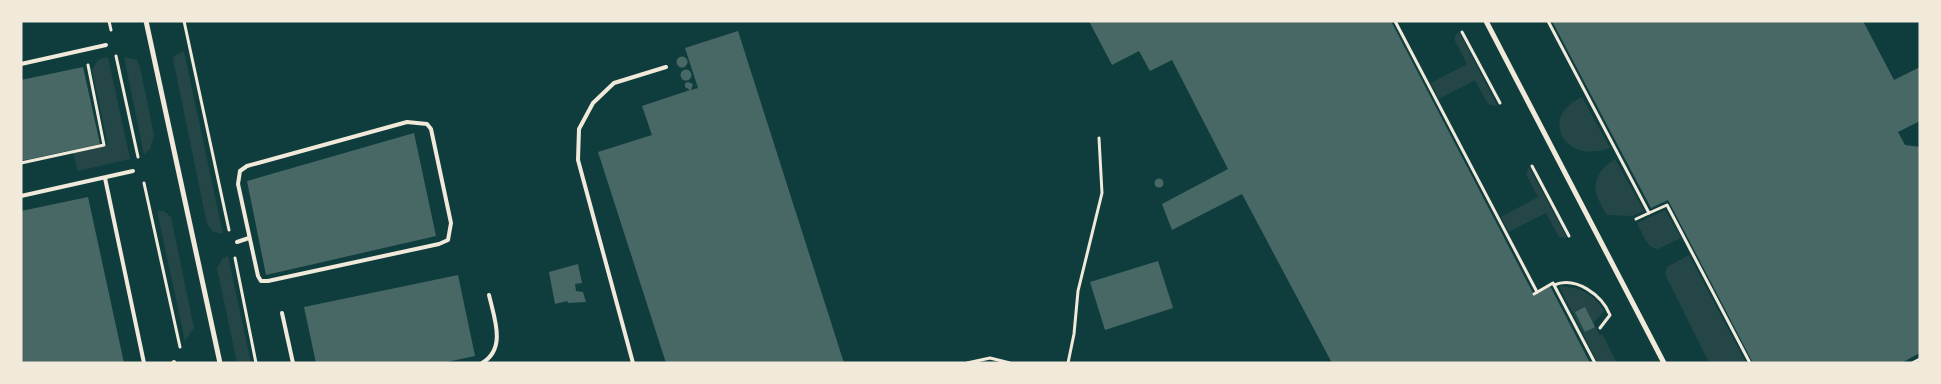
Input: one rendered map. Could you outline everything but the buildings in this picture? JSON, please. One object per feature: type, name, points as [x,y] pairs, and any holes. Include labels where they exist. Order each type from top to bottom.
[{"type":"street","points":[[146,21],[220,363]]},
{"type":"street","points":[[1486,21],[1664,363]]},
{"type":"lane","points":[[21,64],[106,45]]},
{"type":"lane","points":[[633,363],[578,160],[579,129],[594,103],[614,83],[666,67]]},
{"type":"lane","points":[[407,122],[427,124],[431,129],[451,223],[448,240],[439,244],[261,281],[258,276],[250,238],[238,184],[238,175],[247,166],[407,122]]},
{"type":"lane","points":[[21,196],[133,171]]},
{"type":"lane","points":[[105,178],[144,363]]},
{"type":"lane","points":[[237,242],[250,238]]},
{"type":"lane","points":[[482,363],[490,359],[497,343],[498,331],[489,295]]},
{"type":"lane","points":[[282,313],[293,363]]},
{"type":"path","points":[[109,21],[112,36]]},
{"type":"path","points":[[184,21],[229,234]]},
{"type":"path","points":[[1395,21],[1535,293],[1553,283],[1554,285],[1558,283],[1578,285],[1597,296],[1607,308],[1610,315],[1600,328]]},
{"type":"path","points":[[1548,21],[1649,213]]},
{"type":"path","points":[[1462,32],[1500,103]]},
{"type":"path","points":[[21,163],[104,145],[85,50]]},
{"type":"path","points":[[116,54],[139,160]]},
{"type":"path","points":[[1068,363],[1074,334],[1078,291],[1102,193],[1099,138]]},
{"type":"path","points":[[1532,166],[1569,236]]},
{"type":"path","points":[[143,179],[181,353]]},
{"type":"path","points":[[1636,220],[1667,205],[1750,363]]},
{"type":"path","points":[[234,254],[256,363]]},
{"type":"path","points":[[1554,285],[1595,363]]},
{"type":"path","points":[[967,363],[990,358],[1010,363]]},
{"type":"path","points":[[1912,363],[1920,358]]},
{"type":"shaded area","points":[[1459,32],[1496,106],[1488,104],[1475,80],[1439,99],[1431,83],[1467,64],[1455,41],[1455,36]]},
{"type":"shaded area","points":[[184,51],[223,234],[213,232],[207,224],[173,59],[174,56]]},
{"type":"shaded area","points":[[108,57],[130,159],[78,171],[73,153],[108,145],[92,70],[98,60]]},
{"type":"shaded area","points":[[124,57],[137,60],[140,67],[154,135],[150,149],[144,155]]},
{"type":"shaded area","points":[[1582,97],[1610,148],[1594,152],[1580,150],[1569,145],[1562,136],[1559,126],[1561,116],[1569,106]]},
{"type":"shaded area","points":[[1615,159],[1644,211],[1632,216],[1607,215],[1602,207],[1596,192],[1597,178],[1607,165]]},
{"type":"shaded area","points":[[1529,167],[1567,238],[1559,237],[1546,213],[1509,232],[1501,217],[1538,197],[1526,174]]},
{"type":"shaded area","points":[[1665,210],[1681,238],[1658,249],[1651,246],[1645,239],[1637,223]]},
{"type":"shaded area","points":[[157,211],[164,211],[171,217],[194,328],[185,341]]},
{"type":"shaded area","points":[[1689,255],[1746,363],[1709,363],[1665,274],[1667,267]]},
{"type":"shaded area","points":[[228,256],[251,363],[237,363],[217,268],[223,258]]},
{"type":"shaded area","points":[[1559,286],[1585,292],[1595,299],[1604,311],[1593,323],[1600,336],[1602,334],[1617,363],[1598,363]]}]
